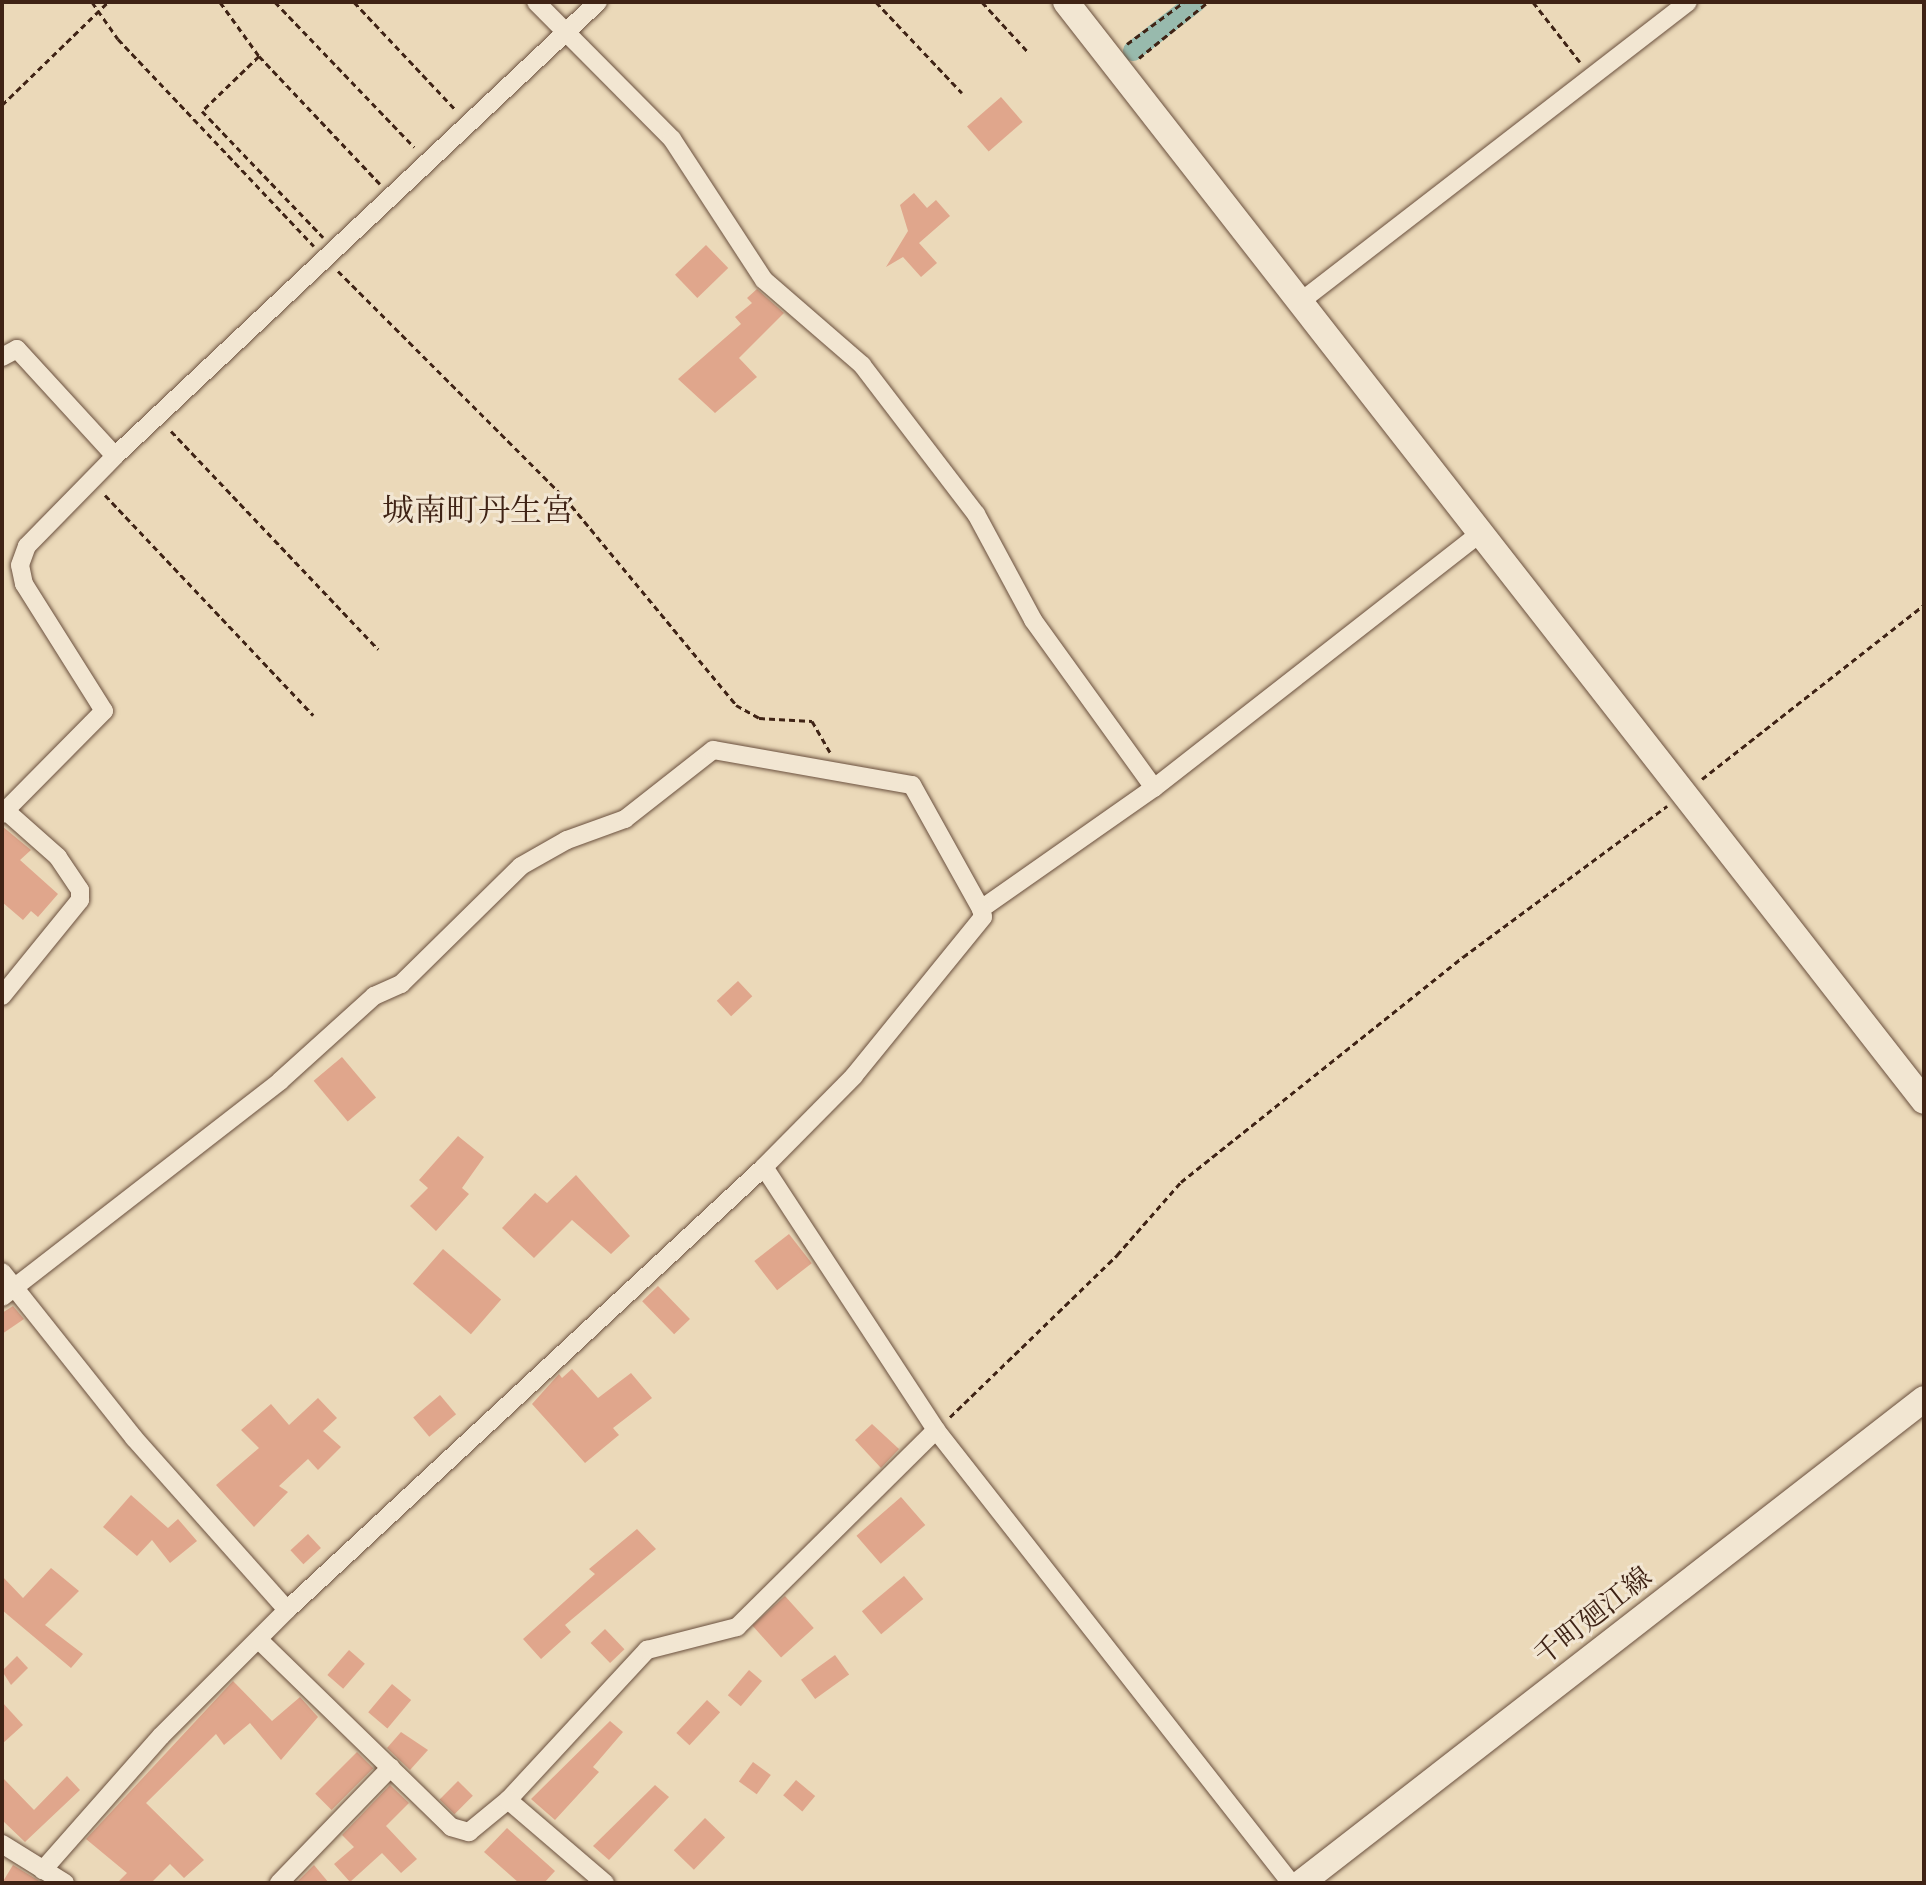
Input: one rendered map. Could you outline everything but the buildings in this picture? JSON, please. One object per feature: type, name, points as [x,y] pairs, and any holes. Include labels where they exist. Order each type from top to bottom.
[{"type":"street","points":[[536,2],[672,139],[764,280],[862,365],[976,514],[1033,620],[1154,788]]},
{"type":"street","points":[[2,996],[80,900],[80,890],[58,857],[4,812],[104,711],[24,584],[20,565],[27,546],[115,456],[598,2]]},
{"type":"street","points":[[1066,2],[1924,1101]]},
{"type":"street","points":[[1300,302],[1688,2]]},
{"type":"street","points":[[2,357],[17,349],[115,456]]},
{"type":"street","points":[[981,909],[1154,788],[1482,532]]},
{"type":"street","points":[[8,1293],[280,1081],[374,996],[401,984],[521,866],[567,840],[625,819],[713,750],[840,769],[912,785],[981,909],[983,917],[896,1029],[764,1167],[287,1610],[161,1736],[43,1870]]},
{"type":"street","points":[[764,1167],[936,1430],[1291,1883]]},
{"type":"street","points":[[2,1272],[8,1293],[287,1610]]},
{"type":"street","name":"千町廻江線","points":[[1301,1883],[1924,1399]]},
{"type":"street","points":[[259,1640],[456,1830],[476,1830],[508,1800],[647,1650],[737,1627],[936,1430]]},
{"type":"street","points":[[279,1883],[391,1767]]},
{"type":"street","points":[[508,1800],[605,1883]]},
{"type":"street","points":[[2,1844],[65,1883]]},
{"type":"path","points":[[92,2],[118,39],[330,253],[565,498],[736,705],[759,718],[812,721],[840,769]]},
{"type":"path","points":[[2,105],[108,2]]},
{"type":"path","points":[[220,2],[259,56],[391,196]]},
{"type":"path","points":[[275,2],[428,161]]},
{"type":"path","points":[[354,2],[468,123]]},
{"type":"path","points":[[876,2],[962,93]]},
{"type":"path","points":[[982,2],[1028,52]]},
{"type":"path","points":[[1124,46],[1184,2]]},
{"type":"path","points":[[1136,60],[1208,2]]},
{"type":"path","points":[[1533,2],[1591,76]]},
{"type":"path","points":[[259,56],[202,111],[330,253]]},
{"type":"path","points":[[157,416],[378,649]]},
{"type":"path","points":[[91,480],[313,715]]},
{"type":"path","points":[[936,1430],[1117,1255],[1181,1182],[1463,957],[1684,794],[1924,605]]},
{"type":"waterway","points":[[1133,51],[1196,2]]},
{"type":"district","name":"城南町丹生宮","points":[[478,511]]}]
